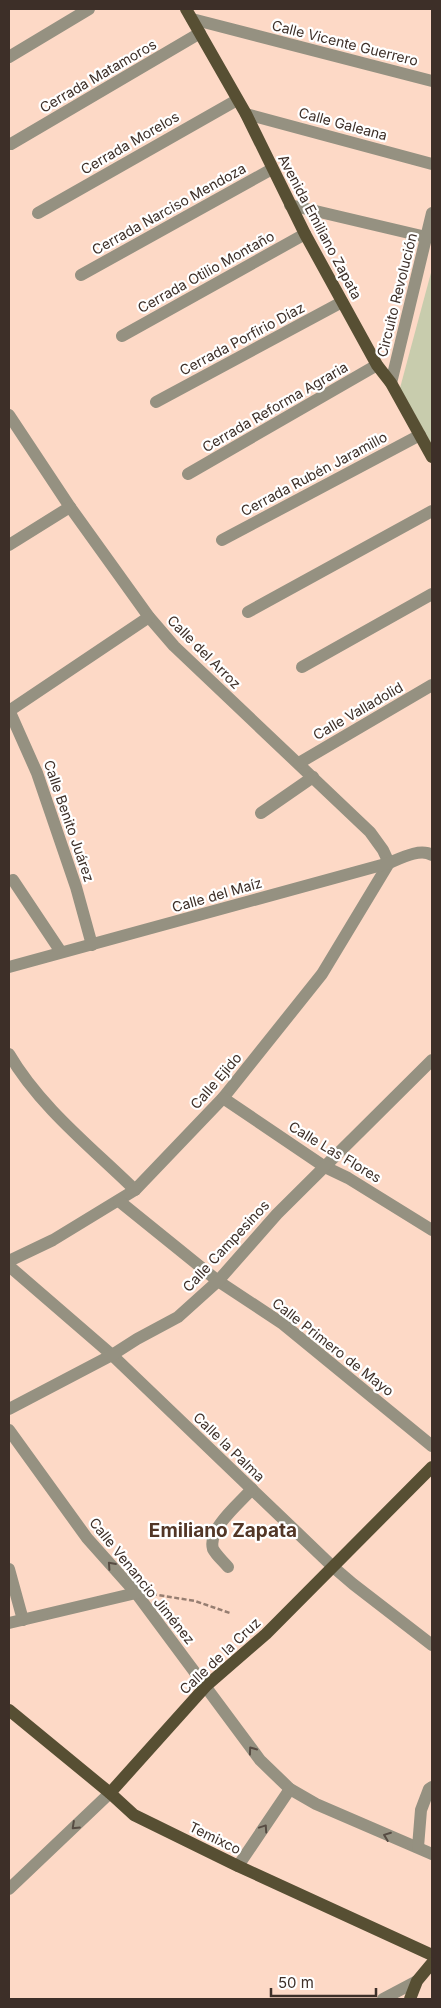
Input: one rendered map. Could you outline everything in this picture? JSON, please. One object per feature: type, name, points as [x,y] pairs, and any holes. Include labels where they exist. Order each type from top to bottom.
[{"type":"main road","name":"Avenida Emiliano Zapata","points":[[189,14],[246,114],[290,205],[342,302],[377,365],[391,383],[432,457]]},
{"type":"main road","name":"Calle de la Cruz","points":[[110,1793],[206,1686],[266,1634],[432,1467]]},
{"type":"main road","name":"Temixco","points":[[9,1710],[134,1815],[238,1866],[432,1955]]},
{"type":"main road","points":[[410,1999],[417,1981],[432,1963]]},
{"type":"street","points":[[9,57],[89,9]]},
{"type":"street","name":"Calle Vicente Guerrero","points":[[189,14],[432,81]]},
{"type":"street","name":"Cerrada Matamoros","points":[[11,144],[200,33]]},
{"type":"street","name":"Cerrada Morelos","points":[[38,213],[238,100]]},
{"type":"street","name":"Calle Galeana","points":[[246,114],[432,164]]},
{"type":"street","name":"Cerrada Narciso Mendoza","points":[[81,275],[272,169]]},
{"type":"street","points":[[290,205],[426,237]]},
{"type":"street","name":"Circuito Revolución","points":[[391,383],[432,213]]},
{"type":"street","name":"Cerrada Otilio Montaño","points":[[122,336],[305,234]]},
{"type":"street","name":"Cerrada Porfirio Díaz","points":[[156,402],[342,302]]},
{"type":"street","name":"Cerrada Reforma Agraria","points":[[188,474],[377,365]]},
{"type":"street","name":"Calle del Arroz","points":[[9,415],[13,432],[70,507],[149,617],[174,646],[370,832],[383,850],[388,862]]},
{"type":"street","name":"Cerrada Rubén Jaramillo","points":[[222,540],[420,435]]},
{"type":"street","points":[[9,544],[70,507]]},
{"type":"street","points":[[248,612],[432,511]]},
{"type":"street","points":[[302,667],[432,594]]},
{"type":"street","points":[[9,711],[149,617]]},
{"type":"street","name":"Calle Valladolid","points":[[299,763],[432,685]]},
{"type":"street","name":"Calle Benito Juárez","points":[[9,711],[37,773],[76,887],[92,945]]},
{"type":"street","points":[[261,813],[314,777]]},
{"type":"street","name":"Calle del Maíz","points":[[9,967],[388,862],[426,852],[432,855]]},
{"type":"street","name":"Calle Ejido","points":[[9,1261],[53,1240],[135,1190],[223,1098],[322,974],[388,862]]},
{"type":"street","points":[[13,880],[61,952]]},
{"type":"street","points":[[9,1054],[20,1074],[37,1096],[135,1190]]},
{"type":"street","name":"Calle Campesinos","points":[[9,1409],[112,1355],[178,1317],[218,1281],[277,1214],[432,1060]]},
{"type":"street","name":"Calle Las Flores","points":[[223,1098],[325,1167],[348,1178],[432,1230]]},
{"type":"street","name":"Calle Primero de Mayo","points":[[119,1201],[218,1281],[283,1324],[432,1446]]},
{"type":"street","name":"Calle la Palma","points":[[9,1266],[112,1355],[332,1566],[432,1645]]},
{"type":"street","name":"Calle Venancio Jiménez","points":[[9,1430],[87,1538],[136,1593],[260,1760],[290,1789],[316,1804],[432,1854]]},
{"type":"street","points":[[228,1566],[214,1551],[212,1541],[216,1528],[252,1489]]},
{"type":"street","points":[[9,1569],[23,1620]]},
{"type":"street","points":[[9,1623],[136,1593]]},
{"type":"street","points":[[418,1847],[421,1810],[429,1789],[432,1787]]},
{"type":"street","points":[[238,1866],[290,1789]]},
{"type":"street","name":"Calle de la Cruz","points":[[9,1888],[110,1793]]},
{"type":"street","points":[[383,1999],[417,1981]]},
{"type":"path","points":[[136,1593],[195,1600],[230,1613]]},
{"type":"green space","points":[[432,269],[432,445],[400,388]]},
{"type":"district","name":"Emiliano Zapata","points":[[223,1530]]}]
